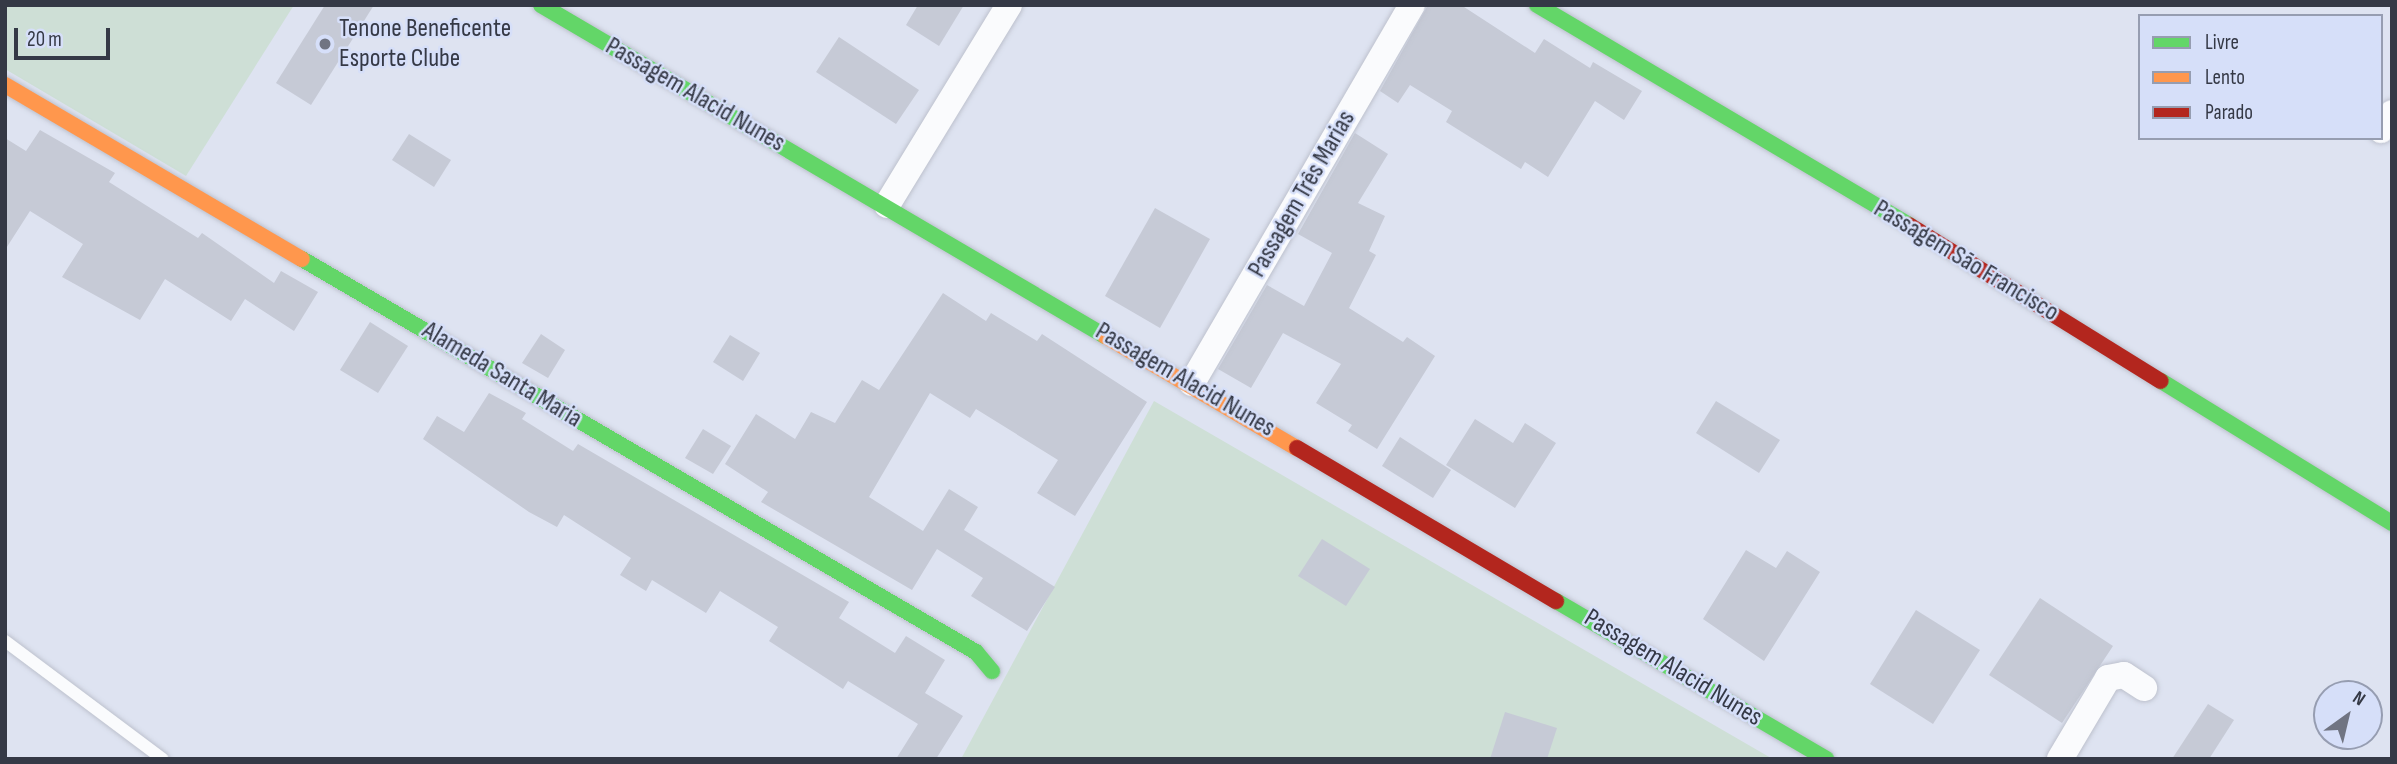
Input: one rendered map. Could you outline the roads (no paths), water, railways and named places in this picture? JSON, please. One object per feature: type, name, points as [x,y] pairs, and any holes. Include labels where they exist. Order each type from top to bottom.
[{"type":"street","name":"Passagem Alacid Nunes","points":[[541,5],[1192,383],[1826,759]]},
{"type":"street","points":[[887,205],[1009,5]]},
{"type":"street","name":"Passagem Três Marias","points":[[1192,383],[1412,5]]},
{"type":"street","name":"Passagem São Francisco","points":[[1537,5],[1914,228],[2392,523]]},
{"type":"street","name":"Alameda Santa Maria","points":[[5,85],[976,652],[992,671]]},
{"type":"street","points":[[2060,759],[2108,678],[2124,675],[2144,688]]},
{"type":"lane","points":[[5,641],[163,759]]},
{"type":"place","name":"Tenone Beneficente Esporte Clube","points":[[325,44]]}]
